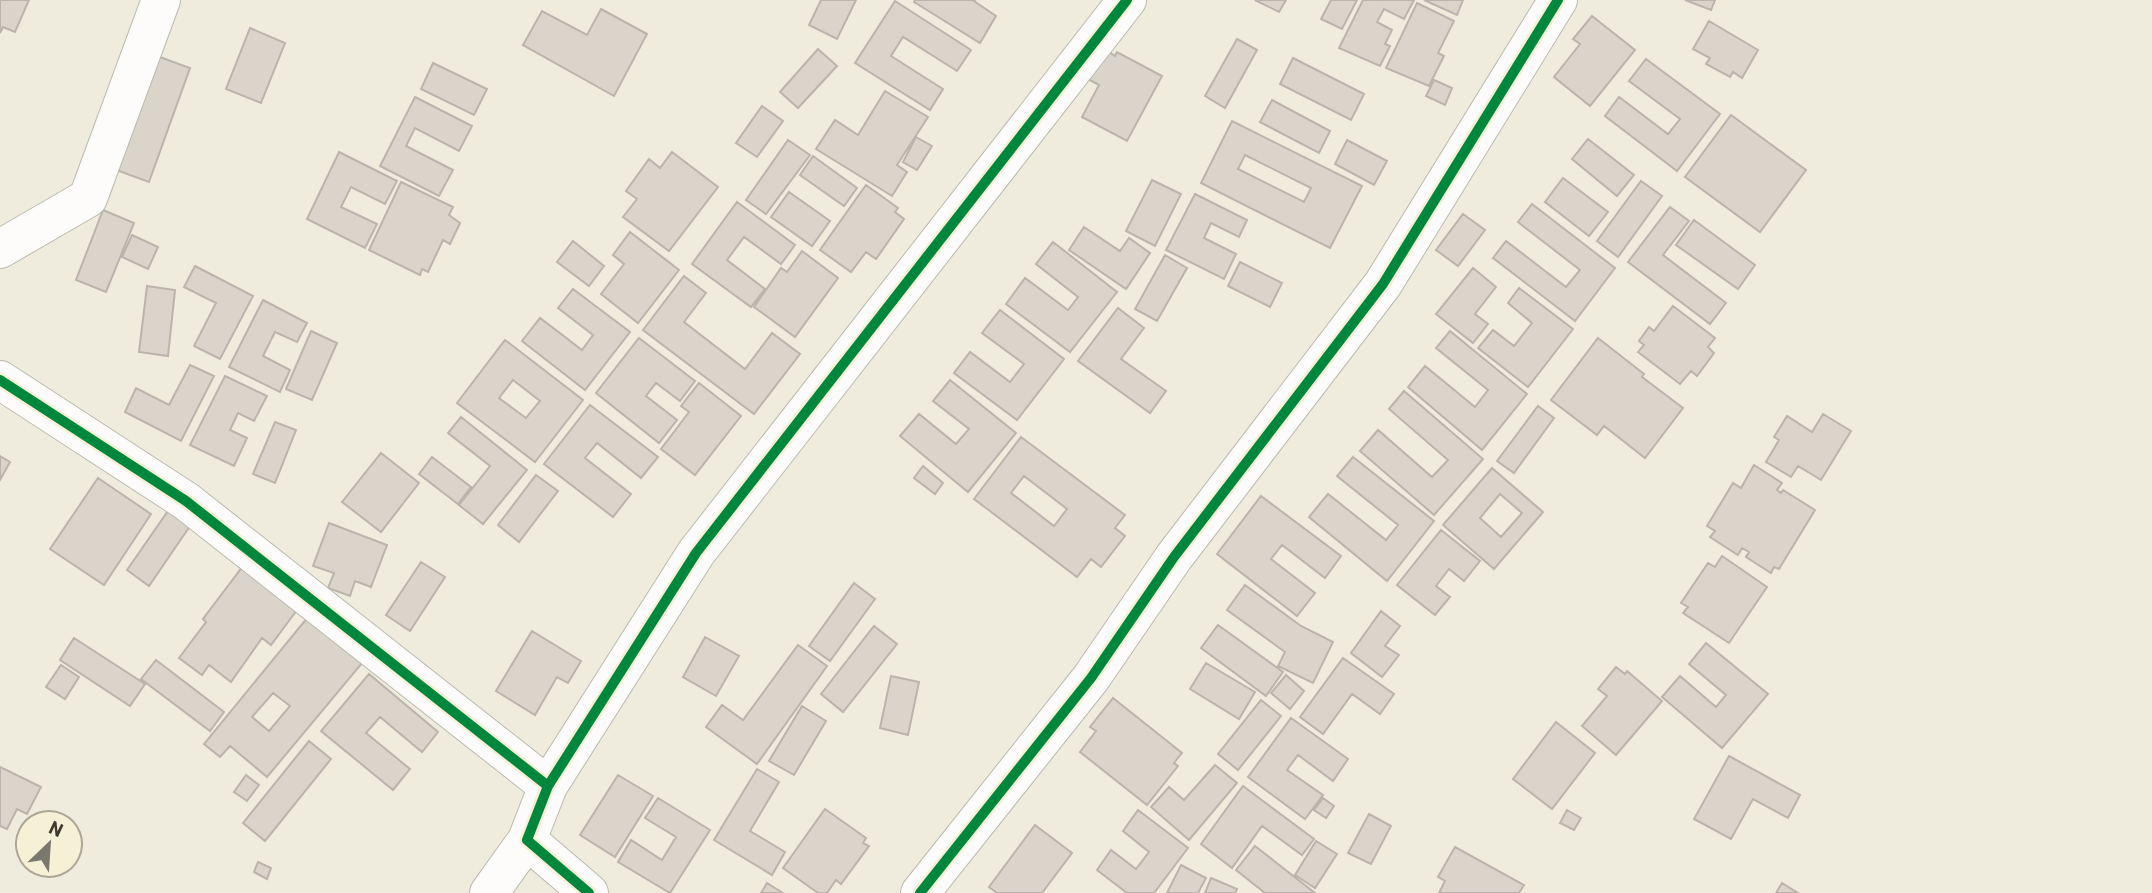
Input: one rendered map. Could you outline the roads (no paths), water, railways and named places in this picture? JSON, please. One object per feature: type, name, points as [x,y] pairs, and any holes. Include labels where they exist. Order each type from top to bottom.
[{"type":"street","points":[[0,249],[88,198],[160,0]]},
{"type":"street","points":[[489,893],[527,840],[548,786],[696,553],[1127,0]]},
{"type":"street","points":[[920,893],[1091,678],[1174,557],[1383,284],[1558,0]]},
{"type":"street","points":[[0,380],[186,501],[548,786]]},
{"type":"street","points":[[527,840],[589,893]]}]
